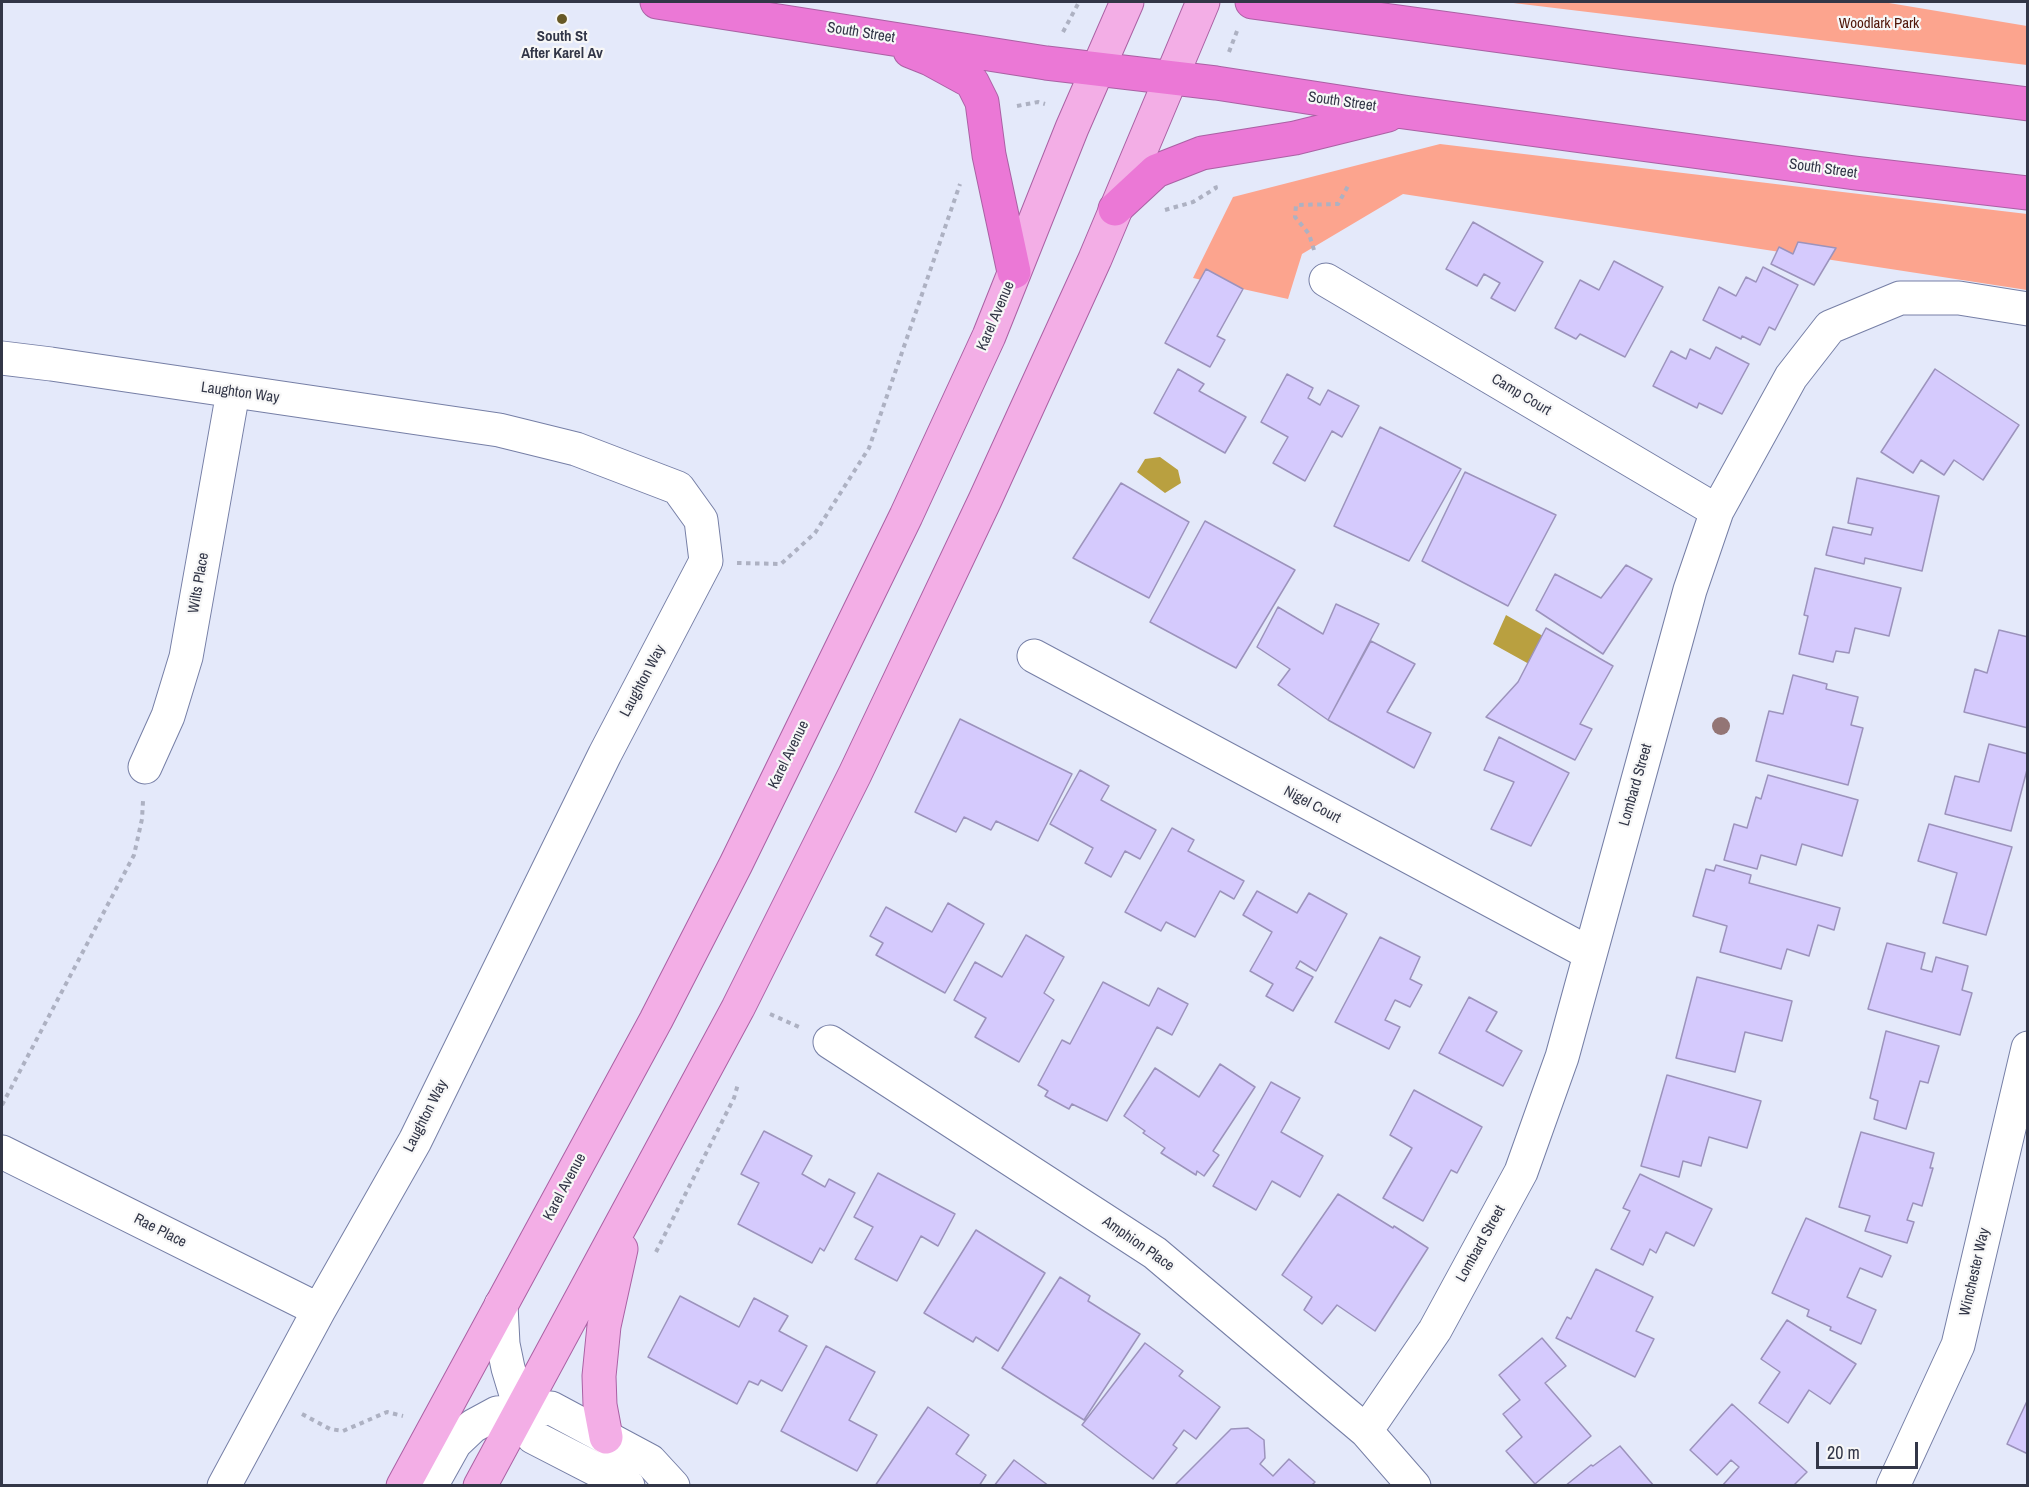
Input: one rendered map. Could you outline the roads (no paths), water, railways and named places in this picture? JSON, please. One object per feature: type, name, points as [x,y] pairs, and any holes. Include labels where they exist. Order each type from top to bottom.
[{"type":"highway","name":"South Street","points":[[657,2],[1097,70],[1170,78],[1855,173],[2028,193]]},
{"type":"highway","points":[[1252,2],[1353,9],[1625,53],[2028,104]]},
{"type":"highway","points":[[869,33],[930,59],[972,82],[982,102],[989,155],[1014,272]]},
{"type":"highway","points":[[1115,209],[1156,171],[1202,153],[1295,138],[1404,111]]},
{"type":"main road","name":"Karel Avenue","points":[[403,1485],[656,1020],[741,853],[911,505],[989,336],[1127,2]]},
{"type":"main road","points":[[480,1485],[738,1008],[855,774],[990,490],[1095,259],[1203,2]]},
{"type":"main road","points":[[606,1437],[600,1406],[599,1376],[603,1336],[628,1215]]},
{"type":"street","name":"Camp Court","points":[[1326,280],[1717,511]]},
{"type":"street","name":"Lombard Street","points":[[1366,1431],[1435,1330],[1521,1172],[1562,1056],[1690,590],[1717,511],[1791,377],[1830,327],[1900,298],[1959,298],[2028,309]]},
{"type":"street","name":"Laughton Way","points":[[2,358],[499,430],[576,449],[678,488],[701,520],[706,561],[605,754],[415,1141],[319,1310],[224,1485]]},
{"type":"street","name":"Wilts Place","points":[[145,767],[168,716],[186,657],[232,392]]},
{"type":"street","name":"Nigel Court","points":[[1034,656],[1589,953]]},
{"type":"street","name":"Amphion Place","points":[[830,1042],[1155,1253],[1366,1431],[1414,1485]]},
{"type":"street","name":"Winchester Way","points":[[1893,1485],[1958,1345],[2028,1048]]},
{"type":"street","name":"Rae Place","points":[[2,1152],[319,1310]]},
{"type":"street","points":[[501,1305],[502,1344],[522,1411],[533,1437],[628,1485]]},
{"type":"street","points":[[430,1485],[455,1443],[474,1426],[497,1413],[551,1408],[650,1461],[673,1485]]},
{"type":"place","name":"South St After Karel Av","points":[[562,19]]},
{"type":"park label","name":"Woodlark Park","points":[[1879,24]]}]
